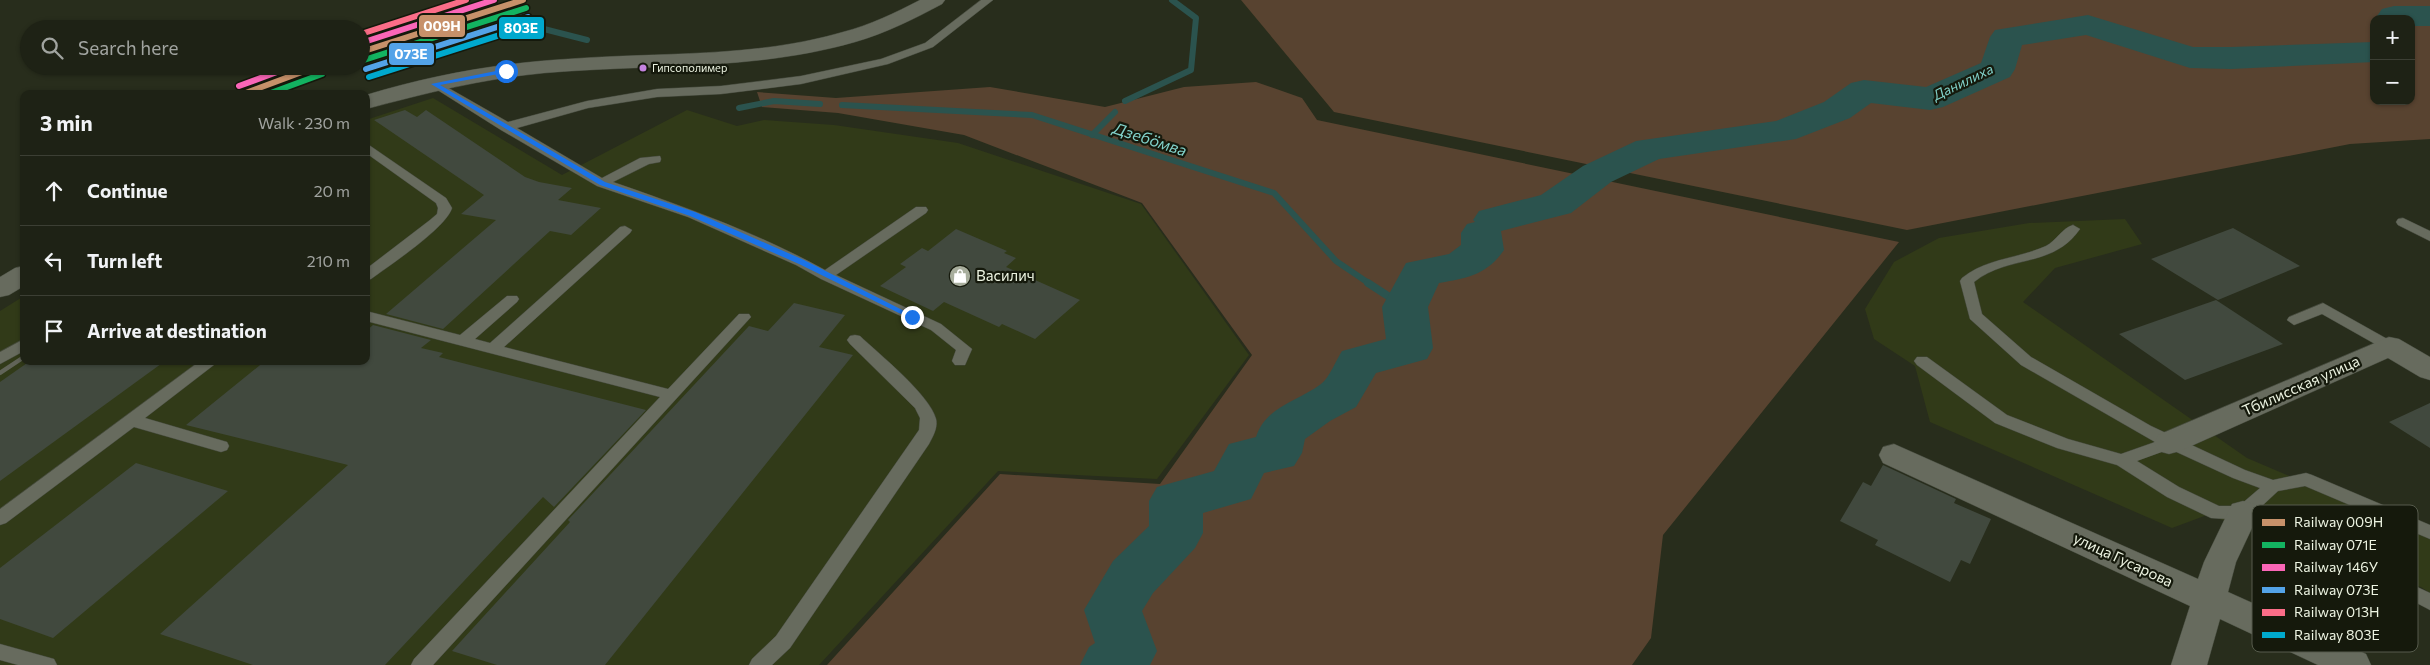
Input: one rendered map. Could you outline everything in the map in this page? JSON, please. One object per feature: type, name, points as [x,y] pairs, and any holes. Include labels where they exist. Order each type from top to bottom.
[{"type":"street","points":[[868,31],[891,20],[918,0]]},
{"type":"street","points":[[370,101],[434,84],[506,71],[566,65],[700,58],[797,48],[868,31],[910,15],[935,0]]},
{"type":"street","points":[[0,289],[20,276]]},
{"type":"street","points":[[2393,349],[2430,370]]},
{"type":"street","name":"Тбилисская улица","points":[[2169,443],[2393,349]]},
{"type":"street","name":"улица Гусарова","points":[[1894,455],[2252,619]]},
{"type":"street","points":[[2189,665],[2220,562],[2243,513]]},
{"type":"street","name":"улица Гусарова","points":[[2324,652],[2353,665]]},
{"type":"lane","points":[[505,127],[587,105],[657,93],[721,90],[801,80],[884,62],[929,45],[988,0]]},
{"type":"lane","points":[[434,84],[602,183],[693,214],[801,262],[826,276],[936,328],[964,349],[960,362]]},
{"type":"lane","points":[[370,149],[441,201],[445,208],[443,215],[435,223],[370,272]]},
{"type":"lane","points":[[602,183],[645,161],[655,158]]},
{"type":"lane","points":[[826,276],[921,210]]},
{"type":"lane","points":[[2403,222],[2430,237]]},
{"type":"lane","points":[[2073,229],[2051,249],[2018,257],[1976,273],[1966,281],[1975,316],[2026,361],[2169,443],[2273,486]]},
{"type":"lane","points":[[492,349],[625,230]]},
{"type":"lane","points":[[463,341],[512,299]]},
{"type":"lane","points":[[2294,320],[2323,308],[2393,349]]},
{"type":"lane","points":[[370,317],[672,395]]},
{"type":"lane","points":[[421,665],[744,317]]},
{"type":"lane","points":[[759,665],[783,642],[923,440],[930,426],[928,415],[921,404],[855,340]]},
{"type":"lane","points":[[0,359],[20,346]]},
{"type":"lane","points":[[1922,361],[2001,419],[2063,444],[2122,460],[2173,492],[2216,514],[2243,513],[2273,486],[2306,479],[2367,505]]},
{"type":"lane","points":[[0,518],[206,365]]},
{"type":"lane","points":[[131,420],[221,446]]},
{"type":"lane","points":[[2122,460],[2169,443]]},
{"type":"lane","points":[[2418,527],[2430,532]]},
{"type":"lane","points":[[2418,596],[2430,602]]},
{"type":"lane","points":[[0,652],[47,665]]},
{"type":"shaded area","points":[[1241,0],[2430,0],[2430,139],[2350,144],[1907,230],[1334,112]]},
{"type":"shaded area","points":[[1256,82],[1302,98],[1317,120],[1899,242],[1663,535],[1651,638],[1632,665],[827,665],[1000,474],[1160,484],[1252,355],[1142,203],[964,135],[838,113],[762,107],[757,92],[836,98],[990,87],[1105,107],[1184,87]]},
{"type":"shaded area","points":[[433,98],[562,175],[687,110],[737,126],[764,120],[834,125],[958,143],[1141,204],[1249,355],[1157,479],[998,471],[819,665],[0,665],[0,311],[20,298],[20,365],[370,365],[370,119]]},
{"type":"shaded area","points":[[2125,219],[2142,244],[2055,268],[2023,302],[2247,458],[2357,505],[2252,505],[2252,529],[2207,515],[2172,528],[1930,422],[1915,366],[1874,339],[1865,309],[1894,262],[1939,238],[2029,223]]},
{"type":"shaded area","points":[[2418,531],[2430,536],[2430,593],[2418,586]]},
{"type":"building","points":[[405,110],[417,117],[426,110],[525,177],[539,182],[572,188],[558,200],[601,208],[571,235],[550,231],[443,329],[386,314],[496,220],[461,214],[484,195],[374,120]]},
{"type":"building","points":[[2233,228],[2300,266],[2218,300],[2151,259]]},
{"type":"building","name":"Василич","points":[[956,229],[1007,251],[1004,253],[1016,258],[1006,267],[1080,300],[1035,339],[1002,324],[999,327],[944,302],[933,311],[880,286],[906,267],[900,264],[922,248],[928,251]]},
{"type":"building","points":[[2216,300],[2283,344],[2185,380],[2119,334]]},
{"type":"building","points":[[794,303],[845,315],[819,347],[853,355],[605,665],[497,665],[452,651],[570,522],[568,520],[749,326],[768,331]]},
{"type":"building","points":[[373,325],[431,340],[421,348],[443,353],[439,357],[646,410],[554,507],[543,497],[385,665],[253,665],[160,634],[348,465],[186,425],[260,365],[370,365],[370,328]]},
{"type":"building","points":[[24,365],[160,365],[0,481],[0,382]]},
{"type":"building","points":[[2430,403],[2430,448],[2389,422]]},
{"type":"building","points":[[136,463],[228,491],[53,638],[0,619],[0,568]]},
{"type":"building","points":[[1883,465],[1956,499],[1954,503],[1991,519],[1970,564],[1961,560],[1950,582],[1875,545],[1878,540],[1840,521],[1863,482],[1871,486]]},
{"type":"waterway","points":[[1125,101],[1191,70],[1196,18],[1172,0]]},
{"type":"waterway","name":"Дзебӧмва","points":[[519,13],[540,28],[587,40]]},
{"type":"waterway","name":"Данилиха","points":[[2415,16],[2430,16]]},
{"type":"waterway","name":"Данилиха","points":[[1494,220],[1556,204],[1597,174],[1650,149],[1783,131],[1837,110],[1864,91],[1930,99],[1997,69],[2007,37],[2088,25],[2190,57],[2231,58],[2370,52]]},
{"type":"waterway","points":[[739,108],[774,101],[820,104]]},
{"type":"waterway","name":"Дзебӧмва","points":[[842,105],[1032,115],[1092,134]]},
{"type":"waterway","points":[[1092,134],[1115,112]]},
{"type":"waterway","name":"Дзебӧмва","points":[[1092,134],[1274,193],[1336,261],[1370,284]]},
{"type":"waterway","name":"Данилиха","points":[[1110,665],[1127,651],[1113,610],[1133,577],[1176,533],[1176,501],[1232,485],[1247,457],[1276,453],[1283,430],[1313,409],[1339,395],[1359,362],[1410,348],[1405,307],[1422,273],[1463,265],[1483,250],[1482,233]]},
{"type":"waterway","name":"Дзебӧмва","points":[[1368,283],[1405,307]]},
{"type":"railway","points":[[0,373],[20,360]]},
{"type":"rail line","name":"013Н","points":[[370,31],[466,0]]},
{"type":"rail line","name":"146У","points":[[370,40],[494,0]]},
{"type":"rail line","name":"009Н","points":[[370,49],[523,0]]},
{"type":"rail line","name":"071Е","points":[[370,58],[526,8]]},
{"type":"rail line","name":"073Е","points":[[370,68],[528,17]]},
{"type":"rail line","name":"803Е","points":[[369,77],[531,25]]},
{"type":"rail line","name":"146У","points":[[239,86],[269,75]]},
{"type":"rail line","name":"009Н","points":[[254,90],[294,75]]},
{"type":"rail line","name":"071Е","points":[[279,90],[319,75]]},
{"type":"place","name":"Гипсополимер","points":[[643,68]]},
{"type":"place","name":"Василич","points":[[960,276]]},
{"type":"route","points":[[506,71],[434,84],[602,183],[693,214],[801,262],[912,317]]}]
